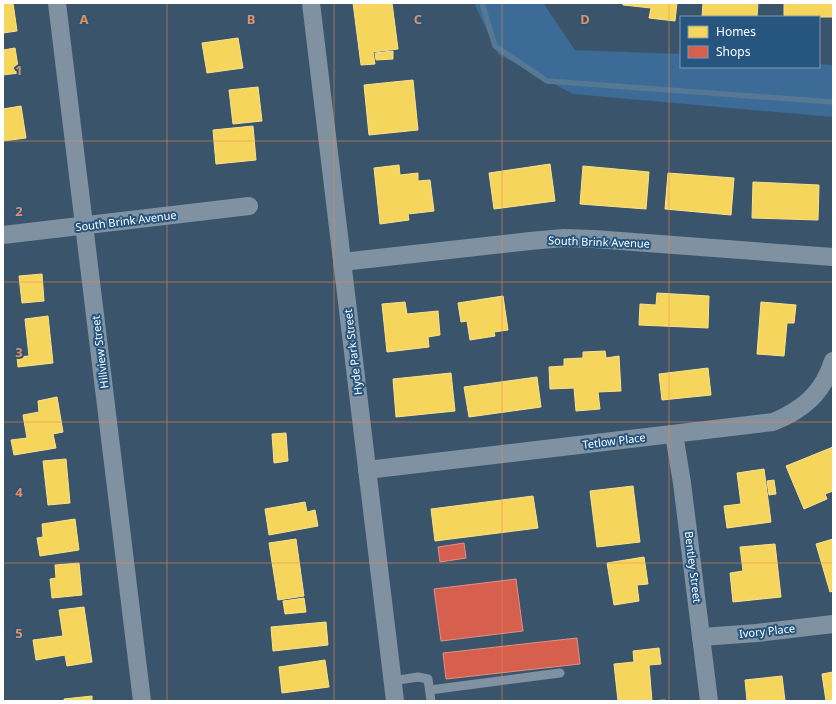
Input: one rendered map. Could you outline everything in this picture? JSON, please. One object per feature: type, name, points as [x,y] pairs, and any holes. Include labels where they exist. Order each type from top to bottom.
[{"type":"street","name":"Hillview Street","points":[[57,3],[142,701]]},
{"type":"street","name":"Hyde Park Street","points":[[312,3],[395,701]]},
{"type":"street","name":"South Brink Avenue","points":[[3,235],[250,206]]},
{"type":"street","name":"South Brink Avenue","points":[[342,262],[530,240],[564,238],[833,257]]},
{"type":"street","name":"Tetlow Place","points":[[367,470],[773,422],[789,416],[805,405],[820,389],[833,361]]},
{"type":"street","name":"Bentley Street","points":[[674,434],[682,483],[709,701]]},
{"type":"street","name":"Ivory Place","points":[[701,637],[757,633],[833,624]]},
{"type":"lane","points":[[430,690],[560,673]]},
{"type":"lane","points":[[392,681],[418,677],[428,678],[431,701]]},
{"type":"shaded area","points":[[474,3],[543,3],[575,50],[680,54],[680,68],[820,68],[820,64],[833,65],[833,117],[573,94],[498,54]]},
{"type":"building: Homes","points":[[3,3],[13,3],[17,31],[3,33]]},
{"type":"building: Homes","points":[[353,3],[392,3],[398,49],[373,52],[375,64],[361,65]]},
{"type":"building: Homes","points":[[623,3],[677,3],[675,21],[649,18],[651,8],[623,5]]},
{"type":"building: Homes","points":[[703,3],[758,3],[757,16],[702,16]]},
{"type":"building: Homes","points":[[784,3],[833,3],[833,17],[784,16]]},
{"type":"building: Homes","points":[[238,38],[243,68],[207,73],[202,43]]},
{"type":"building: Homes","points":[[15,48],[19,73],[3,75],[3,50]]},
{"type":"building: Homes","points":[[393,51],[393,59],[376,60],[375,53]]},
{"type":"building: Homes","points":[[413,80],[418,130],[369,135],[364,85]]},
{"type":"building: Homes","points":[[258,87],[262,121],[233,124],[229,90]]},
{"type":"building: Homes","points":[[21,106],[26,138],[3,141],[3,109]]},
{"type":"building: Homes","points":[[253,126],[256,160],[216,164],[213,130]]},
{"type":"building: Homes","points":[[550,164],[555,201],[494,209],[489,173]]},
{"type":"building: Homes","points":[[399,165],[400,175],[418,173],[418,181],[430,180],[434,211],[408,214],[409,220],[380,224],[374,168]]},
{"type":"building: Homes","points":[[583,166],[649,172],[646,209],[580,204]]},
{"type":"building: Homes","points":[[668,173],[734,178],[731,215],[665,209]]},
{"type":"building: Homes","points":[[753,182],[819,185],[818,220],[752,218]]},
{"type":"building: Homes","points":[[42,274],[44,301],[22,303],[19,276]]},
{"type":"building: Homes","points":[[657,293],[709,296],[708,328],[639,325],[640,304],[656,305]]},
{"type":"building: Homes","points":[[503,296],[508,330],[494,332],[495,336],[470,340],[467,321],[461,322],[458,303]]},
{"type":"building: Homes","points":[[405,302],[407,314],[438,311],[440,335],[428,337],[429,347],[387,352],[382,304]]},
{"type":"building: Homes","points":[[761,302],[796,305],[794,323],[787,323],[784,356],[757,354]]},
{"type":"building: Homes","points":[[48,316],[53,363],[18,367],[17,357],[29,356],[25,319]]},
{"type":"building: Homes","points":[[605,351],[606,358],[619,356],[621,391],[598,392],[600,409],[576,411],[574,388],[550,389],[549,367],[564,366],[564,359],[583,358],[583,352]]},
{"type":"building: Homes","points":[[708,368],[711,395],[662,400],[659,374]]},
{"type":"building: Homes","points":[[451,373],[455,411],[396,417],[393,379]]},
{"type":"building: Homes","points":[[537,377],[541,407],[469,417],[464,387]]},
{"type":"building: Homes","points":[[57,397],[63,432],[53,434],[56,448],[14,455],[11,440],[27,438],[23,415],[39,412],[38,401]]},
{"type":"building: Homes","points":[[286,433],[288,461],[274,463],[272,434]]},
{"type":"building: Homes","points":[[833,447],[833,491],[825,494],[827,499],[804,509],[786,466]]},
{"type":"building: Homes","points":[[66,459],[70,503],[48,505],[43,461]]},
{"type":"building: Homes","points":[[764,469],[771,522],[727,528],[724,506],[741,504],[737,473]]},
{"type":"building: Homes","points":[[774,480],[776,494],[769,495],[767,481]]},
{"type":"building: Homes","points":[[633,486],[640,542],[597,547],[590,491]]},
{"type":"building: Homes","points":[[533,496],[538,528],[435,541],[431,509]]},
{"type":"building: Homes","points":[[305,502],[307,512],[315,510],[318,526],[269,535],[265,509]]},
{"type":"building: Homes","points":[[75,519],[79,550],[40,556],[37,538],[43,537],[42,524]]},
{"type":"building: Homes","points":[[296,539],[304,596],[278,600],[269,543]]},
{"type":"building: Homes","points":[[833,539],[833,591],[830,592],[816,544]]},
{"type":"building: Homes","points":[[775,544],[781,597],[733,602],[730,573],[743,571],[740,547]]},
{"type":"building: Homes","points":[[644,557],[648,584],[637,585],[639,601],[614,605],[607,563]]},
{"type":"building: Homes","points":[[79,563],[82,595],[52,598],[50,579],[56,578],[55,565]]},
{"type":"building: Homes","points":[[304,598],[306,612],[285,614],[283,601]]},
{"type":"building: Homes","points":[[84,607],[92,662],[67,666],[65,655],[36,660],[33,640],[63,636],[59,610]]},
{"type":"building: Homes","points":[[326,622],[328,645],[273,651],[271,627]]},
{"type":"building: Homes","points":[[659,648],[661,664],[649,665],[652,701],[618,701],[614,664],[634,662],[633,651]]},
{"type":"building: Homes","points":[[325,660],[329,687],[282,693],[279,667]]},
{"type":"building: Homes","points":[[833,672],[833,701],[826,701],[822,674]]},
{"type":"building: Homes","points":[[782,676],[785,701],[747,701],[745,680]]},
{"type":"building: Homes","points":[[92,696],[92,701],[64,701],[64,699]]},
{"type":"building: Shops","points":[[464,543],[466,558],[440,562],[438,547]]},
{"type":"building: Shops","points":[[516,579],[523,631],[441,641],[434,589]]},
{"type":"building: Shops","points":[[577,638],[580,664],[446,679],[443,653]]},
{"type":"waterway","points":[[482,3],[495,46],[547,81],[833,102]]}]
